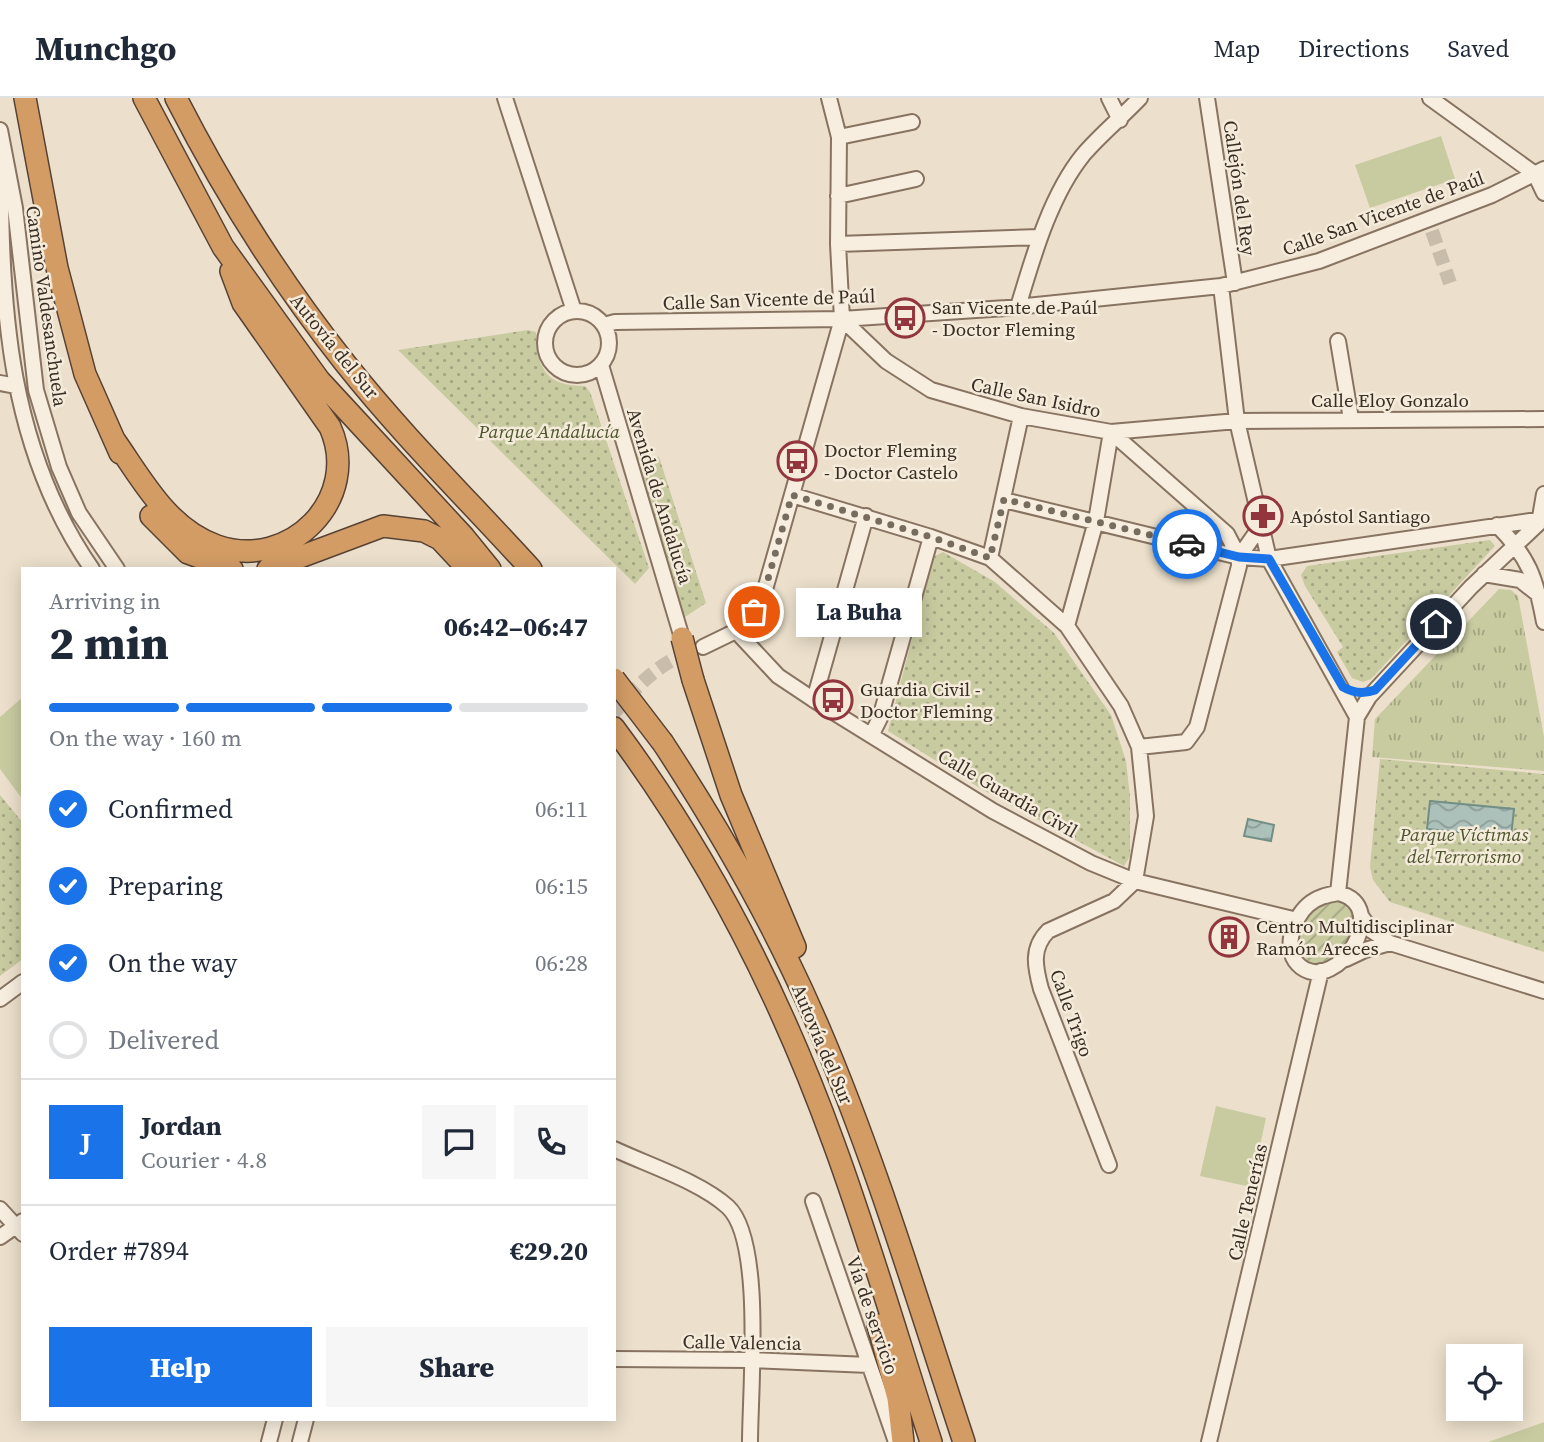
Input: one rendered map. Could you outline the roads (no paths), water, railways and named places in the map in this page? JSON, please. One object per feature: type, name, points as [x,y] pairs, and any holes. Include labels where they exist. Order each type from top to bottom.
[{"type":"highway","points":[[24,98],[57,268],[85,374],[132,483],[154,521],[188,553],[226,567]]},
{"type":"highway","name":"Autovía del Sur","points":[[176,98],[217,177],[264,252],[346,364],[529,567]]},
{"type":"highway","name":"Autovía del Sur","points":[[145,102],[223,247],[319,380],[488,567]]},
{"type":"highway","points":[[115,441],[158,503],[175,521],[218,546],[262,550],[284,544],[306,530],[332,498],[338,478],[337,442],[303,387],[243,303],[223,247]]},
{"type":"highway","points":[[274,567],[383,526],[424,531],[440,539],[466,567]]},
{"type":"highway","points":[[305,567],[329,548]]},
{"type":"highway","points":[[682,638],[731,795],[806,975],[818,1026]]},
{"type":"highway","name":"Autovía del Sur","points":[[616,682],[663,743],[700,800],[761,908],[818,1026],[855,1119],[964,1442]]},
{"type":"highway","name":"Autovía del Sur","points":[[616,732],[638,760],[698,854],[730,910],[786,1027],[834,1143],[931,1442]]},
{"type":"highway","points":[[834,1143],[842,1207],[884,1344],[898,1398],[903,1442]]},
{"type":"street","points":[[505,98],[574,312]]},
{"type":"street","points":[[703,647],[736,631],[762,600],[842,319],[838,244],[839,136],[829,98]]},
{"type":"street","points":[[1109,98],[1120,120]]},
{"type":"street","points":[[1018,307],[1039,237],[1083,156],[1140,98]]},
{"type":"street","name":"Callejón del Rey","points":[[1208,98],[1216,151],[1214,160],[1228,284],[1237,421],[1260,527],[1269,559],[1343,687],[1357,718]]},
{"type":"street","points":[[1430,98],[1540,172],[1544,193]]},
{"type":"street","points":[[839,136],[912,122]]},
{"type":"street","name":"Camino Valdesanchuela","points":[[0,130],[3,158],[1,275],[16,386],[41,473],[61,519],[91,567]]},
{"type":"street","name":"Camino Valdesanchuela","points":[[3,158],[15,208],[36,390],[59,467],[79,513],[116,567]]},
{"type":"street","name":"Calle San Vicente de Paúl","points":[[604,326],[615,322],[842,319],[1018,307],[1228,284],[1319,261],[1430,225],[1540,172]]},
{"type":"street","points":[[838,196],[916,179]]},
{"type":"street","points":[[838,244],[1039,237]]},
{"type":"street","points":[[1,275],[13,279],[21,286],[26,299]]},
{"type":"street","points":[[574,312],[592,315],[604,326],[609,341],[608,353],[601,365],[583,375],[572,375],[555,367],[549,359],[546,335],[554,321],[574,312]]},
{"type":"street","name":"Calle San Isidro","points":[[842,319],[886,361],[920,384],[961,401],[1021,416],[1111,432],[1227,534],[1239,557]]},
{"type":"street","points":[[1338,341],[1351,419]]},
{"type":"street","name":"Avenida de Andalucía","points":[[601,365],[682,638]]},
{"type":"street","points":[[0,383],[16,386]]},
{"type":"street","points":[[990,558],[1021,416]]},
{"type":"street","name":"Calle Eloy Gonzalo","points":[[1111,432],[1237,421],[1544,419]]},
{"type":"street","points":[[1067,626],[1096,520],[1111,432]]},
{"type":"street","points":[[1338,893],[1357,718],[1375,690],[1484,575],[1542,519],[1544,494]]},
{"type":"street","points":[[792,495],[866,516],[990,558],[1067,626],[1121,706],[1139,747],[1146,816],[1135,881]]},
{"type":"street","points":[[1004,499],[1239,557],[1269,559],[1542,519]]},
{"type":"street","points":[[814,700],[866,516]]},
{"type":"street","points":[[1497,525],[1516,545],[1531,569],[1544,622]]},
{"type":"street","points":[[1139,747],[1186,742],[1193,736],[1239,566],[1239,557],[1260,527]]},
{"type":"street","points":[[872,734],[880,718],[931,537]]},
{"type":"street","points":[[1484,575],[1520,580],[1539,595]]},
{"type":"street","name":"Calle Guardia Civil","points":[[736,631],[778,676],[814,700],[993,811],[1091,863],[1135,881],[1297,920]]},
{"type":"street","points":[[1343,687],[1363,693],[1375,690]]},
{"type":"street","name":"Calle Trigo","points":[[1109,1165],[1041,989],[1034,962],[1040,940],[1048,931],[1114,901],[1135,881]]},
{"type":"street","points":[[1390,943],[1365,950],[1321,971],[1305,969],[1295,961],[1291,943],[1297,920],[1310,904],[1321,897],[1338,893],[1354,902],[1372,931],[1390,943],[1544,991]]},
{"type":"street","points":[[1342,961],[1356,941],[1361,916]]},
{"type":"street","points":[[1458,964],[1484,981],[1544,1000]]},
{"type":"street","name":"Calle Tenerías","points":[[1209,1442],[1321,971]]},
{"type":"street","points":[[0,999],[21,983]]},
{"type":"street","points":[[616,1150],[692,1185],[729,1207],[744,1231],[751,1268],[750,1442]]},
{"type":"street","name":"Vía de servicio","points":[[813,1201],[896,1442]]},
{"type":"street","points":[[0,1209],[20,1227],[0,1237]]},
{"type":"street","name":"Calle Valencia","points":[[616,1359],[750,1360],[869,1365]]},
{"type":"street","points":[[269,1442],[274,1421]]},
{"type":"street","points":[[300,1442],[305,1421]]},
{"type":"water","points":[[1430,801],[1514,809],[1511,837],[1427,829]]},
{"type":"water","points":[[1248,819],[1274,825],[1271,841],[1244,836]]},
{"type":"tunnel","points":[[1432,231],[1450,283]]},
{"type":"tunnel","points":[[616,711],[650,676],[669,662],[694,650]]},
{"type":"place","name":"San Vicente de Paúl - Doctor Fleming","points":[[905,318]]},
{"type":"place","name":"Doctor Fleming - Doctor Castelo","points":[[797,461]]},
{"type":"place","name":"Apóstol Santiago","points":[[1263,516]]},
{"type":"place","name":"La Buha","points":[[754,612]]},
{"type":"place","name":"Guardia Civil - Doctor Fleming","points":[[833,700]]},
{"type":"place","name":"Centro Multidisciplinar Ramón Areces","points":[[1229,937]]},
{"type":"park label","name":"Parque Andalucía","points":[[549,431]]},
{"type":"park label","name":"Parque Víctimas del Terrorismo","points":[[1464,845]]}]
